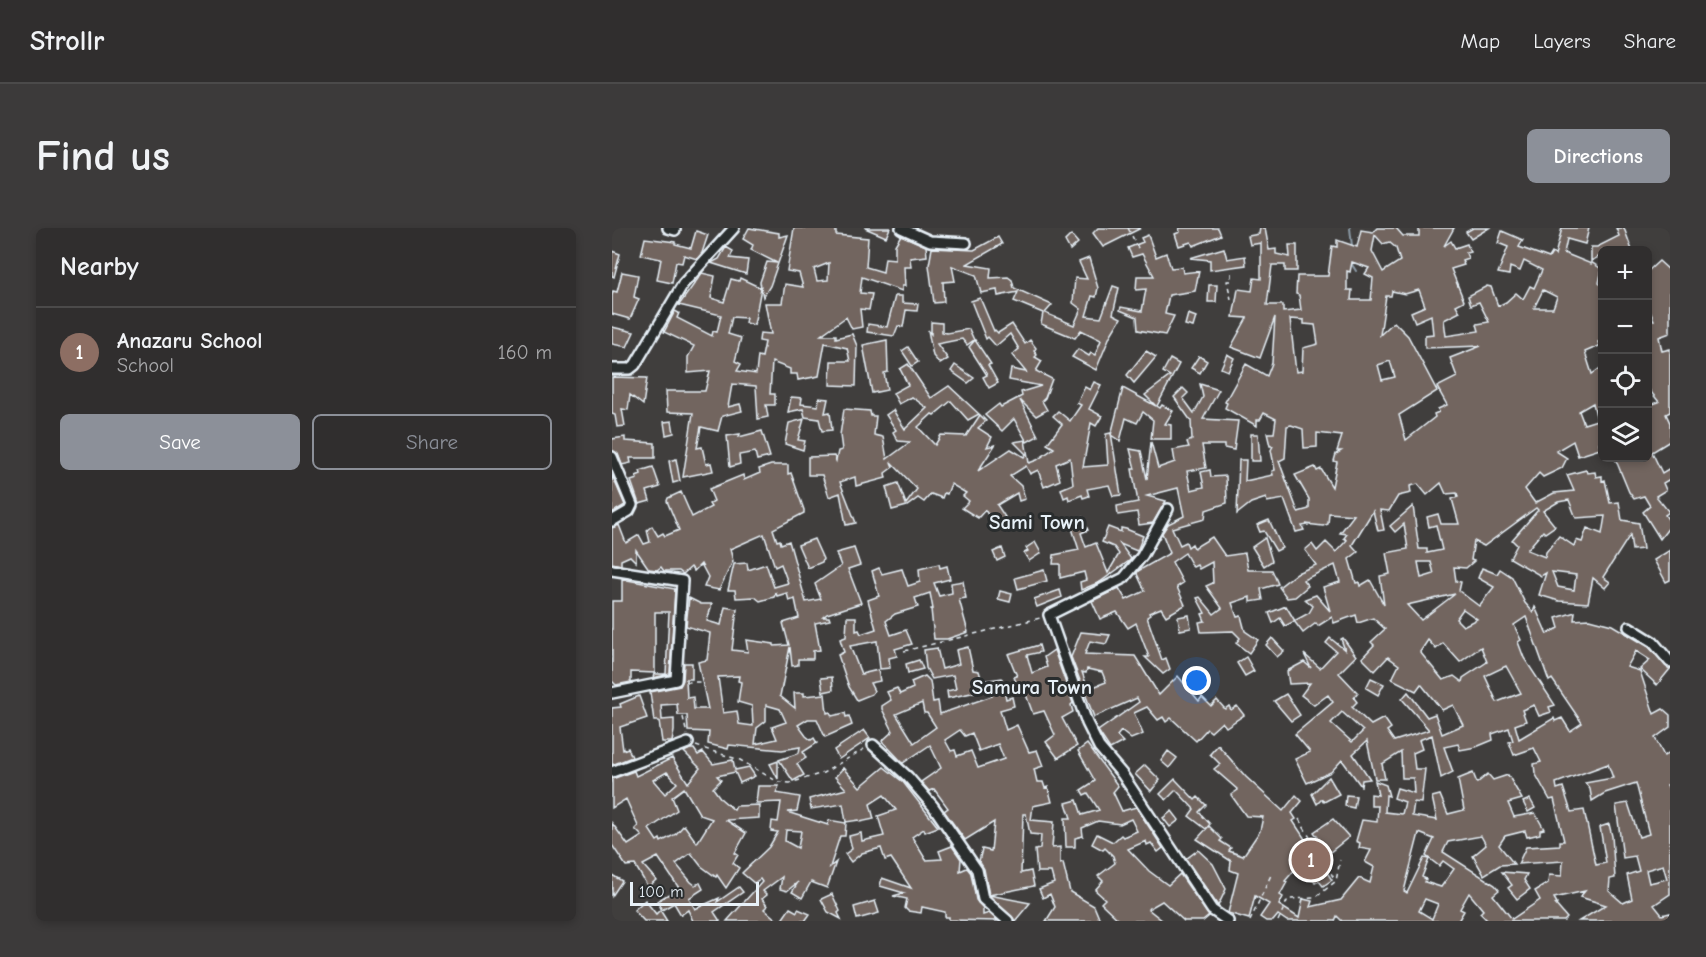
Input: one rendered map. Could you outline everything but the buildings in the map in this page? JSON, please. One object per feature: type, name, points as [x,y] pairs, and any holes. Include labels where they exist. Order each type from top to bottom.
[{"type":"street","points":[[612,369],[630,369],[635,365],[683,284],[734,228]]},
{"type":"street","points":[[902,228],[930,241],[966,243]]},
{"type":"street","points":[[612,457],[632,505],[629,511],[612,521]]},
{"type":"street","points":[[1168,509],[1142,556],[1124,578],[1049,615],[1087,723],[1099,747],[1122,774],[1212,910],[1228,921]]},
{"type":"street","points":[[612,570],[682,581],[676,680],[612,693]]},
{"type":"street","points":[[1629,627],[1653,642],[1670,662]]},
{"type":"street","points":[[612,772],[688,743]]},
{"type":"street","points":[[873,745],[908,777],[933,806],[977,870],[983,899],[1008,921]]},
{"type":"path","points":[[1128,228],[1140,252]]},
{"type":"path","points":[[1231,273],[1231,281],[1227,281],[1231,299]]},
{"type":"path","points":[[904,651],[1049,615]]},
{"type":"path","points":[[676,680],[702,682]]},
{"type":"path","points":[[683,717],[688,743],[740,760],[778,782],[790,783],[823,773],[873,745]]},
{"type":"path","points":[[1299,819],[1336,881]]},
{"type":"path","points":[[1278,921],[1288,899],[1315,898],[1336,881],[1340,860]]},
{"type":"path","points":[[1250,921],[1271,875]]},
{"type":"waterway","points":[[1350,228],[1352,246]]},
{"type":"waterway","points":[[1351,263],[1356,271]]},
{"type":"place","name":"Anazaru School","points":[[1311,860]]},
{"type":"district","name":"Sami Town","points":[[1037,522]]},
{"type":"district","name":"Samura Town","points":[[1032,687]]}]
